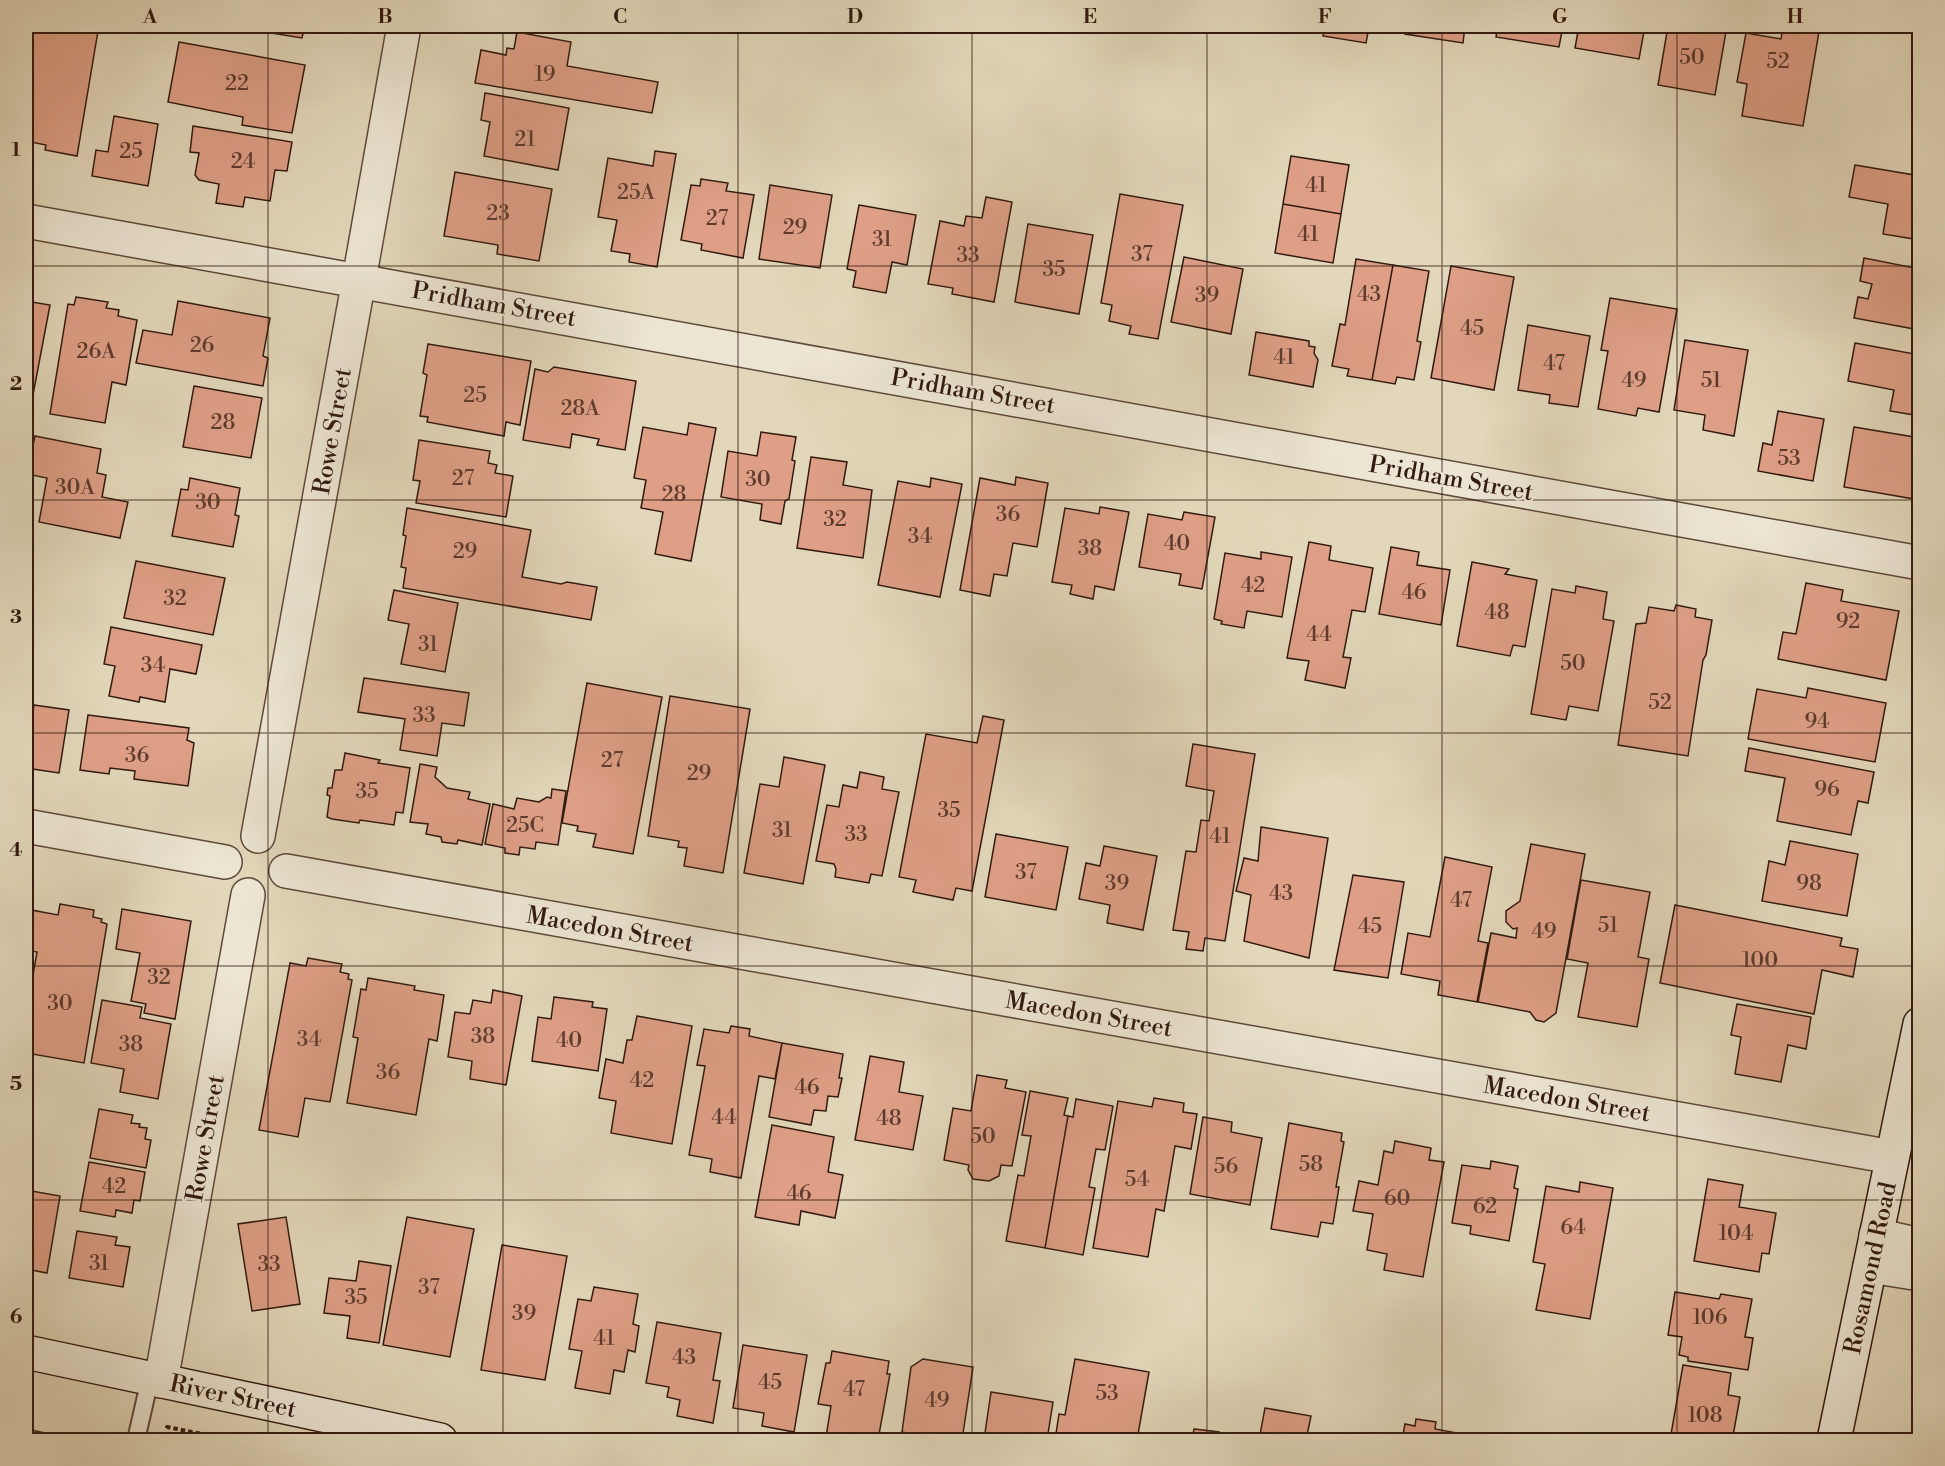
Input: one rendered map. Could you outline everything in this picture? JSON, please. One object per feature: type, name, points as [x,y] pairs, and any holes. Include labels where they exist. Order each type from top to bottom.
[{"type":"street","name":"Rowe Street","points":[[258,836],[404,26]]},
{"type":"street","name":"Pridham Street","points":[[26,221],[1920,563]]},
{"type":"street","points":[[26,826],[225,862]]},
{"type":"street","points":[[258,836],[270,840],[280,848],[285,858],[286,871],[282,882],[274,890],[264,896],[248,895],[241,893],[232,885],[226,874],[225,862],[229,851],[237,842],[247,837],[258,836]]},
{"type":"street","name":"Macedon Street","points":[[286,871],[1892,1157]]},
{"type":"street","name":"Rowe Street","points":[[156,1380],[248,895]]},
{"type":"street","name":"Rosamond Road","points":[[1834,1440],[1920,1024]]},
{"type":"street","points":[[1873,1251],[1920,1245]]},
{"type":"street","points":[[1873,1251],[1920,1274]]},
{"type":"street","name":"River Street","points":[[26,1353],[440,1440]]},
{"type":"lane","points":[[136,1440],[156,1380]]},
{"type":"path","points":[[166,1434],[167,1427],[232,1440]]},
{"type":"building","points":[[26,26],[64,26],[98,31],[77,156],[45,150],[46,145],[26,141],[26,81],[31,49],[26,48]]},
{"type":"building","points":[[241,26],[305,26],[302,38],[240,28]]},
{"type":"building","points":[[1325,26],[1389,26],[1388,30],[1369,27],[1366,43],[1323,36]]},
{"type":"building","points":[[1406,26],[1465,26],[1463,43],[1405,34]]},
{"type":"building","points":[[1498,26],[1563,26],[1559,47],[1496,37]]},
{"type":"building","points":[[1579,26],[1645,26],[1639,59],[1575,48]]},
{"type":"building","points":[[1668,26],[1697,29],[1698,26],[1727,26],[1715,95],[1658,85]]},
{"type":"building","points":[[1783,26],[1820,26],[1803,126],[1742,116],[1747,84],[1737,82],[1746,33],[1781,39]]},
{"type":"building","points":[[517,32],[571,42],[567,66],[658,82],[652,113],[475,83],[481,50],[506,55],[507,48],[514,49]]},
{"type":"building","points":[[179,42],[305,65],[292,133],[242,125],[243,117],[168,102]]},
{"type":"building","points":[[485,93],[569,108],[558,170],[484,156],[490,122],[481,120]]},
{"type":"building","points":[[114,116],[158,124],[148,186],[92,176],[96,150],[108,152]]},
{"type":"building","points":[[193,126],[292,142],[287,171],[275,170],[270,201],[245,197],[243,207],[216,203],[219,184],[199,180],[195,175],[199,153],[190,152]]},
{"type":"building","points":[[655,151],[676,154],[657,267],[629,262],[630,254],[611,251],[617,220],[598,217],[608,158],[653,166]]},
{"type":"building","points":[[1291,156],[1349,165],[1341,214],[1283,204]]},
{"type":"building","points":[[1855,165],[1920,176],[1920,240],[1883,234],[1888,204],[1849,197]]},
{"type":"building","points":[[455,172],[552,189],[539,261],[497,254],[498,245],[444,236]]},
{"type":"building","points":[[701,179],[728,183],[726,191],[754,195],[743,258],[701,250],[702,244],[681,240],[691,185],[700,186]]},
{"type":"building","points":[[770,185],[832,195],[820,268],[759,259]]},
{"type":"building","points":[[1120,194],[1183,205],[1158,339],[1129,334],[1131,326],[1109,321],[1112,305],[1101,303]]},
{"type":"building","points":[[986,197],[1012,202],[994,302],[952,294],[953,288],[928,284],[940,221],[964,226],[966,216],[982,218]]},
{"type":"building","points":[[1283,204],[1341,214],[1333,263],[1275,253]]},
{"type":"building","points":[[859,205],[916,215],[907,265],[892,262],[886,293],[853,287],[856,271],[847,269]]},
{"type":"building","points":[[1028,224],[1093,235],[1079,314],[1015,302]]},
{"type":"building","points":[[1184,257],[1243,269],[1231,334],[1171,322]]},
{"type":"building","points":[[1864,258],[1920,269],[1920,330],[1854,318],[1858,297],[1868,299],[1872,284],[1860,281]]},
{"type":"building","points":[[1356,259],[1393,265],[1372,380],[1347,376],[1349,369],[1332,366],[1340,324],[1345,325]]},
{"type":"building","points":[[1393,265],[1429,271],[1417,341],[1421,342],[1414,380],[1397,377],[1395,384],[1372,380]]},
{"type":"building","points":[[1451,266],[1514,277],[1494,390],[1431,378]]},
{"type":"building","points":[[76,297],[108,302],[106,308],[119,310],[118,316],[137,320],[126,385],[112,382],[105,423],[50,414],[68,304],[74,305]]},
{"type":"building","points":[[1610,298],[1677,309],[1659,412],[1638,408],[1636,416],[1598,409],[1608,351],[1601,350]]},
{"type":"building","points":[[26,301],[50,305],[29,416],[26,416]]},
{"type":"building","points":[[178,301],[270,318],[263,356],[268,358],[263,386],[136,363],[143,330],[172,335]]},
{"type":"building","points":[[1528,325],[1590,336],[1578,407],[1549,403],[1550,395],[1518,390]]},
{"type":"building","points":[[1256,332],[1309,341],[1309,346],[1315,347],[1314,353],[1318,360],[1313,387],[1249,375]]},
{"type":"building","points":[[1685,340],[1748,350],[1734,436],[1703,430],[1705,415],[1674,410]]},
{"type":"building","points":[[1855,343],[1920,355],[1920,416],[1890,411],[1894,390],[1848,381]]},
{"type":"building","points":[[428,344],[531,361],[520,425],[506,422],[504,436],[427,422],[428,417],[420,416],[427,375],[423,373]]},
{"type":"building","points":[[554,367],[636,381],[625,450],[597,445],[599,439],[572,434],[570,448],[523,440],[535,369],[548,372]]},
{"type":"building","points":[[194,386],[262,398],[251,458],[183,447]]},
{"type":"building","points":[[1778,411],[1824,419],[1813,481],[1758,471],[1763,443],[1772,445]]},
{"type":"building","points":[[689,423],[716,428],[691,561],[655,554],[663,512],[641,508],[646,480],[634,478],[643,427],[687,435]]},
{"type":"building","points":[[1854,427],[1920,438],[1920,500],[1844,487]]},
{"type":"building","points":[[761,432],[796,437],[789,499],[785,501],[781,524],[760,520],[762,504],[721,497],[728,451],[757,456]]},
{"type":"building","points":[[35,436],[101,449],[97,473],[106,475],[102,497],[128,502],[120,538],[39,522],[47,478],[27,474]]},
{"type":"building","points":[[419,440],[490,451],[488,463],[497,465],[495,473],[513,476],[506,517],[416,503],[420,481],[413,480]]},
{"type":"building","points":[[811,457],[847,462],[843,485],[872,490],[863,558],[797,548]]},
{"type":"building","points":[[1016,477],[1048,483],[1037,547],[1013,543],[1007,576],[994,574],[990,596],[960,590],[980,478],[1015,485]]},
{"type":"building","points":[[190,478],[240,488],[235,515],[239,516],[233,547],[172,536],[181,489],[188,490]]},
{"type":"building","points":[[931,478],[962,484],[940,597],[878,585],[898,481],[930,487]]},
{"type":"building","points":[[1100,507],[1129,512],[1114,590],[1095,586],[1093,599],[1070,594],[1072,585],[1052,582],[1065,508],[1099,514]]},
{"type":"building","points":[[407,508],[531,530],[522,577],[597,587],[591,620],[403,588],[406,568],[401,567],[406,536],[403,535]]},
{"type":"building","points":[[1184,512],[1215,517],[1202,589],[1179,585],[1181,574],[1139,567],[1148,514],[1182,520]]},
{"type":"building","points":[[1309,542],[1331,546],[1329,560],[1373,568],[1365,612],[1352,610],[1343,657],[1351,658],[1345,688],[1305,680],[1309,661],[1287,658]]},
{"type":"building","points":[[1391,547],[1419,552],[1417,565],[1450,570],[1441,625],[1379,614]]},
{"type":"building","points":[[1261,552],[1292,557],[1282,617],[1247,611],[1244,628],[1221,624],[1222,621],[1214,619],[1225,553],[1261,559]]},
{"type":"building","points":[[136,561],[225,578],[213,635],[124,618]]},
{"type":"building","points":[[1472,562],[1509,569],[1505,574],[1537,580],[1525,647],[1513,645],[1510,656],[1457,646]]},
{"type":"building","points":[[1806,583],[1843,590],[1841,601],[1899,611],[1886,680],[1778,659],[1783,632],[1796,634]]},
{"type":"building","points":[[1576,586],[1607,592],[1603,619],[1614,621],[1598,711],[1569,706],[1566,720],[1531,714],[1552,589],[1575,593]]},
{"type":"building","points":[[394,590],[458,603],[445,672],[401,664],[409,624],[388,620]]},
{"type":"building","points":[[1676,605],[1696,609],[1695,617],[1712,620],[1706,655],[1703,660],[1688,756],[1618,745],[1636,624],[1646,623],[1649,607],[1674,611]]},
{"type":"building","points":[[111,627],[202,645],[196,674],[170,669],[165,702],[140,697],[139,702],[109,696],[115,666],[104,664]]},
{"type":"building","points":[[364,678],[469,693],[464,726],[442,723],[437,756],[400,750],[405,719],[358,712]]},
{"type":"building","points":[[587,683],[662,697],[633,854],[593,847],[596,834],[577,831],[578,826],[562,823]]},
{"type":"building","points":[[1808,688],[1886,703],[1875,762],[1748,739],[1757,689],[1806,698]]},
{"type":"building","points":[[670,696],[750,709],[723,873],[684,866],[687,848],[678,847],[679,841],[648,836]]},
{"type":"building","points":[[34,705],[69,710],[59,773],[26,768],[26,711],[33,712]]},
{"type":"building","points":[[88,715],[189,728],[187,740],[194,743],[188,786],[134,779],[135,771],[110,768],[109,774],[80,770]]},
{"type":"building","points":[[983,716],[1004,720],[972,891],[956,888],[953,900],[913,892],[916,880],[899,877],[926,734],[977,743]]},
{"type":"building","points":[[1193,744],[1255,754],[1225,941],[1205,938],[1203,951],[1186,949],[1189,932],[1173,930],[1186,851],[1196,852],[1201,820],[1209,821],[1214,791],[1186,786]]},
{"type":"building","points":[[1749,748],[1874,772],[1868,803],[1858,801],[1851,835],[1777,821],[1785,778],[1745,771]]},
{"type":"building","points":[[345,753],[380,760],[378,763],[410,768],[403,813],[396,812],[394,825],[360,820],[359,823],[327,817],[330,796],[327,795],[328,788],[332,788],[335,770],[342,770]]},
{"type":"building","points":[[784,757],[825,765],[803,884],[744,873],[760,784],[779,787]]},
{"type":"building","points":[[420,764],[437,767],[435,777],[447,788],[470,792],[468,799],[490,804],[482,845],[458,840],[457,844],[442,842],[441,837],[426,834],[428,824],[410,822]]},
{"type":"building","points":[[860,772],[884,777],[882,789],[899,792],[882,876],[871,874],[869,883],[835,877],[834,864],[816,861],[827,805],[839,807],[843,785],[857,788]]},
{"type":"building","points":[[552,789],[566,791],[558,845],[536,842],[535,849],[520,847],[519,855],[505,853],[505,848],[485,844],[493,804],[514,809],[517,798],[539,802],[547,797],[551,798]]},
{"type":"building","points":[[1261,827],[1328,838],[1309,958],[1244,941],[1251,895],[1236,891],[1244,858],[1258,861]]},
{"type":"building","points":[[996,834],[1068,847],[1056,910],[985,897]]},
{"type":"building","points":[[1790,841],[1858,854],[1847,916],[1762,901],[1769,861],[1785,865]]},
{"type":"building","points":[[1531,844],[1585,854],[1556,1013],[1544,1022],[1536,1020],[1530,1012],[1478,1002],[1491,933],[1516,938],[1517,928],[1513,929],[1506,922],[1506,911],[1520,901]]},
{"type":"building","points":[[1104,846],[1157,856],[1143,930],[1107,923],[1110,905],[1079,899],[1086,863],[1100,866]]},
{"type":"building","points":[[1445,857],[1492,867],[1478,941],[1488,943],[1477,1002],[1438,995],[1440,981],[1401,974],[1408,933],[1430,937]]},
{"type":"building","points":[[1353,875],[1404,882],[1388,978],[1334,970]]},
{"type":"building","points":[[1581,880],[1650,892],[1638,957],[1649,959],[1637,1027],[1578,1017],[1588,963],[1567,959]]},
{"type":"building","points":[[60,904],[94,910],[93,917],[102,919],[101,922],[107,924],[84,1063],[26,1053],[30,1028],[26,1027],[26,974],[33,975],[37,952],[26,950],[31,910],[58,915]]},
{"type":"building","points":[[1675,905],[1842,938],[1840,946],[1858,949],[1853,977],[1822,970],[1814,1014],[1660,983]]},
{"type":"building","points":[[122,909],[191,921],[175,1019],[144,1013],[146,1004],[131,1001],[140,953],[116,949]]},
{"type":"building","points":[[308,958],[342,964],[340,972],[349,974],[348,979],[352,980],[330,1102],[305,1098],[298,1137],[259,1130],[290,963],[306,966]]},
{"type":"building","points":[[368,978],[415,986],[414,990],[444,995],[437,1041],[429,1039],[416,1115],[347,1103],[358,1038],[353,1037],[361,989],[366,990]]},
{"type":"building","points":[[493,990],[522,996],[506,1085],[470,1079],[472,1061],[448,1057],[455,1012],[470,1014],[473,1000],[491,1003]]},
{"type":"building","points":[[554,997],[593,1002],[592,1007],[607,1009],[598,1071],[532,1061],[538,1017],[551,1019]]},
{"type":"building","points":[[102,1000],[142,1007],[140,1018],[171,1024],[158,1099],[120,1092],[124,1069],[91,1063]]},
{"type":"building","points":[[1737,1004],[1811,1017],[1806,1049],[1788,1045],[1781,1082],[1735,1074],[1741,1037],[1731,1035]]},
{"type":"building","points":[[637,1016],[692,1026],[672,1144],[611,1133],[616,1101],[599,1098],[606,1059],[623,1063],[627,1040],[632,1040]]},
{"type":"building","points":[[731,1026],[750,1029],[749,1036],[782,1043],[775,1079],[759,1076],[741,1178],[710,1172],[712,1159],[689,1155],[705,1066],[697,1065],[704,1029],[729,1033]]},
{"type":"building","points":[[782,1043],[843,1054],[838,1097],[828,1096],[826,1111],[814,1110],[811,1125],[769,1117]]},
{"type":"building","points":[[870,1056],[904,1062],[899,1092],[923,1096],[913,1150],[855,1140]]},
{"type":"building","points":[[977,1075],[1007,1080],[1005,1088],[1026,1092],[1012,1166],[1001,1165],[999,1176],[989,1181],[973,1179],[968,1170],[969,1165],[944,1160],[953,1108],[971,1111]]},
{"type":"building","points":[[1030,1091],[1068,1098],[1064,1115],[1068,1116],[1045,1248],[1006,1241],[1018,1175],[1024,1176],[1031,1136],[1022,1135]]},
{"type":"building","points":[[1154,1098],[1184,1103],[1183,1112],[1197,1114],[1191,1149],[1175,1146],[1164,1211],[1156,1209],[1148,1257],[1093,1248],[1118,1101],[1152,1107]]},
{"type":"building","points":[[1076,1099],[1113,1106],[1105,1150],[1096,1149],[1089,1187],[1095,1188],[1083,1255],[1045,1248],[1068,1116],[1073,1117]]},
{"type":"building","points":[[99,1109],[133,1115],[131,1123],[147,1128],[145,1139],[151,1140],[146,1168],[90,1158]]},
{"type":"building","points":[[1203,1117],[1232,1122],[1231,1132],[1262,1138],[1250,1205],[1190,1194]]},
{"type":"building","points":[[1289,1123],[1342,1133],[1341,1141],[1344,1142],[1336,1187],[1339,1187],[1333,1224],[1321,1222],[1318,1237],[1271,1229]]},
{"type":"building","points":[[772,1125],[834,1137],[828,1172],[843,1175],[835,1218],[801,1211],[799,1225],[755,1217]]},
{"type":"building","points":[[1395,1141],[1431,1148],[1429,1160],[1444,1162],[1423,1277],[1384,1270],[1387,1254],[1367,1250],[1373,1214],[1353,1211],[1359,1181],[1378,1185],[1384,1151],[1393,1153]]},
{"type":"building","points":[[1491,1161],[1518,1166],[1514,1188],[1518,1189],[1509,1241],[1470,1234],[1471,1226],[1452,1223],[1462,1165],[1490,1169]]},
{"type":"building","points":[[89,1162],[145,1172],[140,1201],[134,1200],[132,1213],[116,1210],[115,1217],[80,1211]]},
{"type":"building","points":[[1708,1179],[1743,1185],[1739,1207],[1776,1213],[1769,1254],[1762,1253],[1759,1272],[1694,1261]]},
{"type":"building","points":[[1580,1182],[1613,1188],[1590,1319],[1536,1310],[1545,1264],[1533,1262],[1546,1186],[1579,1192]]},
{"type":"building","points":[[26,1190],[60,1196],[47,1273],[26,1269]]},
{"type":"building","points":[[286,1217],[300,1304],[252,1311],[238,1224]]},
{"type":"building","points":[[407,1217],[474,1229],[450,1357],[383,1345]]},
{"type":"building","points":[[77,1231],[117,1237],[115,1245],[130,1247],[123,1287],[69,1278]]},
{"type":"building","points":[[502,1245],[567,1256],[545,1380],[481,1370]]},
{"type":"building","points":[[359,1261],[391,1266],[379,1343],[347,1338],[350,1316],[324,1313],[329,1278],[356,1281]]},
{"type":"building","points":[[594,1287],[638,1294],[633,1324],[639,1326],[635,1352],[628,1350],[624,1372],[614,1370],[610,1394],[575,1388],[582,1351],[569,1349],[578,1299],[591,1301]]},
{"type":"building","points":[[1675,1292],[1719,1299],[1721,1294],[1752,1299],[1745,1337],[1753,1338],[1748,1370],[1688,1361],[1688,1357],[1679,1355],[1682,1337],[1668,1335]]},
{"type":"building","points":[[657,1322],[721,1333],[713,1380],[720,1381],[713,1423],[677,1416],[680,1400],[667,1397],[669,1387],[646,1383]]},
{"type":"building","points":[[743,1345],[807,1355],[794,1432],[762,1426],[764,1413],[733,1408]]},
{"type":"building","points":[[832,1351],[889,1361],[887,1374],[890,1374],[878,1440],[845,1440],[826,1437],[831,1406],[818,1404],[826,1363],[830,1363]]},
{"type":"building","points":[[923,1359],[973,1367],[962,1440],[931,1440],[932,1438],[902,1432],[911,1367]]},
{"type":"building","points":[[1075,1359],[1149,1372],[1137,1440],[1055,1440],[1059,1414],[1065,1415]]},
{"type":"building","points":[[1683,1365],[1731,1373],[1728,1395],[1740,1397],[1733,1436],[1721,1433],[1719,1440],[1670,1440]]},
{"type":"building","points":[[991,1392],[1053,1402],[1047,1440],[984,1440]]},
{"type":"building","points":[[1265,1408],[1311,1416],[1306,1440],[1259,1440]]},
{"type":"building","points":[[1416,1419],[1436,1422],[1435,1429],[1468,1435],[1467,1440],[1402,1440],[1405,1424],[1415,1426]]},
{"type":"building","points":[[1194,1429],[1219,1432],[1217,1440],[1192,1440]]},
{"type":"tram line","points":[[26,1429],[79,1440]]}]
